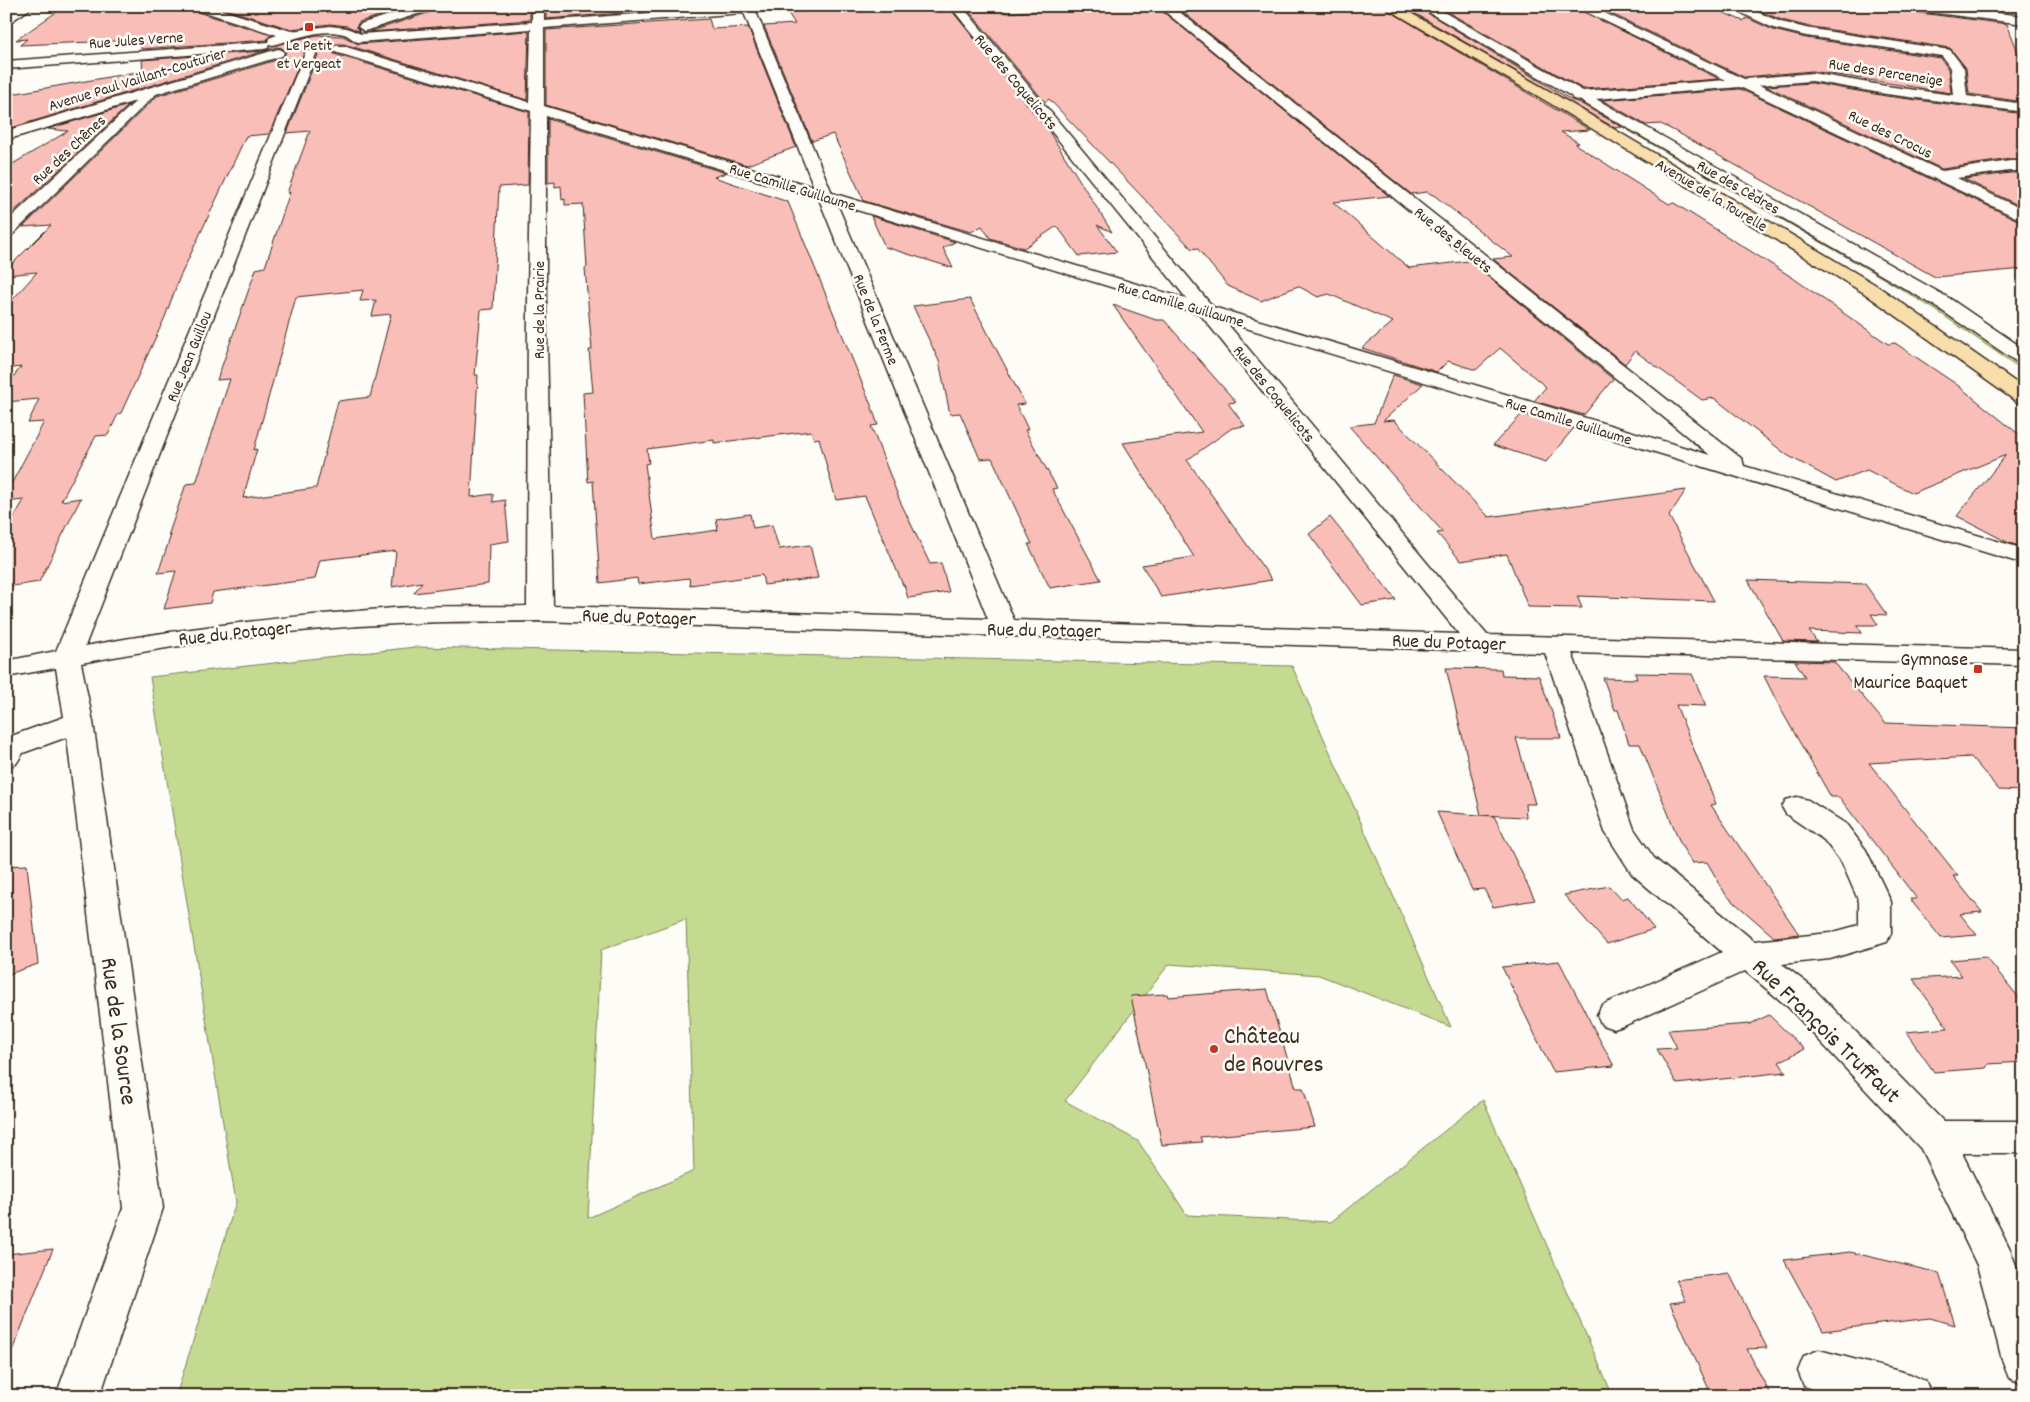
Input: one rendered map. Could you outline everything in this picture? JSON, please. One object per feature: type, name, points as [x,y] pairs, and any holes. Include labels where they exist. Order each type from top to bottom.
[{"type":"main road","name":"Avenue de la Tourelle","points":[[1389,6],[1553,98],[1870,289],[2024,398]]},
{"type":"street","points":[[6,21],[28,6]]},
{"type":"street","points":[[196,6],[290,35]]},
{"type":"street","points":[[315,53],[349,46],[353,35],[431,6]]},
{"type":"street","name":"Rue de la Prairie","points":[[538,6],[537,295],[540,613]]},
{"type":"street","points":[[273,49],[280,38],[315,31],[353,35],[538,25],[794,6]]},
{"type":"street","name":"Rue des Coquelicots","points":[[956,6],[1479,642]]},
{"type":"street","name":"Rue des Bleuets","points":[[1164,6],[1744,472]]},
{"type":"street","name":"Rue des Cèdres","points":[[1424,6],[1942,302],[2024,358]]},
{"type":"street","name":"Rue des Crocus","points":[[1580,6],[2024,216]]},
{"type":"street","points":[[1733,6],[1777,25],[1806,32],[1946,53],[1957,68],[1960,100]]},
{"type":"street","points":[[1904,6],[2024,20]]},
{"type":"street","name":"Rue de la Ferme","points":[[747,8],[1004,628]]},
{"type":"street","name":"Rue Camille Guillaume","points":[[273,49],[315,53],[537,109],[2024,556]]},
{"type":"street","name":"Rue Jules Verne","points":[[6,65],[273,49]]},
{"type":"street","name":"Avenue Paul Vaillant-Couturier","points":[[6,136],[154,91],[273,49]]},
{"type":"street","name":"Rue Jean Guillou","points":[[67,657],[315,53]]},
{"type":"street","name":"Rue des Perceneige","points":[[1553,98],[1812,77],[1886,90],[2024,108]]},
{"type":"street","name":"Rue des Chênes","points":[[6,231],[154,91]]},
{"type":"street","points":[[1940,176],[2010,166],[2024,166]]},
{"type":"street","name":"Rue du Potager","points":[[6,669],[154,641],[278,626],[396,616],[540,613],[1556,645],[2024,657]]},
{"type":"street","name":"Rue François Truffaut","points":[[1556,645],[1620,832],[1643,866],[1680,899],[1800,997],[1934,1137],[1996,1262],[2024,1363]]},
{"type":"street","name":"Rue de la Source","points":[[67,657],[79,722],[143,1208],[78,1396]]},
{"type":"street","points":[[6,757],[13,746],[79,722]]},
{"type":"street","points":[[1614,1015],[1749,954],[1830,946],[1875,933],[1875,902],[1855,858],[1835,832],[1798,807]]},
{"type":"street","points":[[1934,1137],[2022,1137]]},
{"type":"street","points":[[1819,1371],[1910,1396]]},
{"type":"green space","points":[[1410,6],[1417,6],[1557,85],[1557,87],[1551,86]]},
{"type":"green space","points":[[1581,103],[1915,292],[2024,366],[2024,371],[1934,309]]},
{"type":"green space","points":[[415,647],[1292,666],[1451,1027],[1319,975],[1169,964],[1065,1101],[1138,1141],[1187,1215],[1331,1222],[1483,1100],[1613,1396],[176,1396],[236,1202],[150,677]],"holes":[[[686,919],[694,1171],[588,1218],[601,950]]]},
{"type":"building","points":[[65,6],[188,6],[191,10],[271,35],[267,40],[141,49],[140,40],[20,45],[27,39],[16,40]]},
{"type":"building","points":[[216,6],[412,6],[359,22],[356,27],[361,32],[347,26],[330,24],[291,29]]},
{"type":"building","points":[[440,6],[530,6],[530,20],[369,32],[437,10]]},
{"type":"building","points":[[546,6],[658,6],[659,10],[546,19]]},
{"type":"building","points":[[893,6],[948,6],[1050,133],[1112,232],[1097,225],[1117,252],[1079,256],[1057,226],[1024,248],[990,238],[982,226],[971,232],[864,201],[833,134],[812,141],[764,26],[795,24],[788,13]]},
{"type":"building","points":[[965,6],[1000,6],[1006,13],[1094,6],[1156,6],[1389,196],[1333,202],[1409,268],[1469,261],[1613,379],[1584,415],[1534,401],[1546,387],[1500,348],[1476,370],[1448,361],[1437,372],[1362,348],[1393,322],[1329,294],[1318,297],[1298,286],[1261,301],[1228,286],[1197,248],[1192,249],[1049,99],[1045,102]]},
{"type":"building","points":[[1175,6],[1381,6],[1590,130],[1561,132],[1579,143],[1575,144],[1669,204],[1674,203],[1790,276],[1888,344],[1895,343],[1956,384],[2021,436],[2024,433],[2024,547],[2009,543],[1957,516],[2006,455],[1913,493],[1867,470],[1836,482],[1787,455],[1714,398],[1702,400],[1635,351],[1625,364],[1493,259],[1513,257],[1435,196],[1427,192],[1411,194]]},
{"type":"building","points":[[1402,6],[1416,6],[1573,101],[1622,127],[1615,128]]},
{"type":"building","points":[[1437,6],[1466,6],[1473,10],[1524,6],[1572,6],[1719,79],[1583,89]]},
{"type":"building","points":[[1595,6],[1633,6],[1640,10],[1708,6],[1743,21],[1747,18],[1773,30],[1806,38],[1941,58],[1948,69],[1951,93],[1812,71],[1744,77]]},
{"type":"building","points":[[1758,6],[1896,6],[1904,11],[2007,24],[2024,67],[2024,102],[1969,94],[1966,68],[1950,48],[1806,26],[1782,20],[1755,9]]},
{"type":"building","points":[[709,19],[712,29],[748,27],[796,147],[747,165],[546,105],[546,30]]},
{"type":"building","points":[[529,31],[527,100],[344,44],[335,44],[331,48],[334,54],[529,112],[528,185],[499,187],[493,309],[481,310],[475,375],[478,375],[471,497],[493,494],[493,502],[505,500],[509,541],[489,544],[488,584],[414,593],[422,582],[392,587],[396,551],[320,560],[315,579],[213,592],[210,603],[164,609],[176,571],[158,573],[171,535],[168,536],[186,484],[196,483],[230,379],[217,380],[256,269],[265,267],[290,192],[287,193],[310,131],[287,133],[318,55],[314,49],[306,49],[269,134],[246,136],[179,279],[165,317],[121,413],[118,414],[108,435],[96,436],[61,501],[81,498],[39,582],[6,587],[6,531],[24,500],[6,502],[6,494],[44,422],[28,423],[39,399],[6,402],[6,386],[21,367],[6,369],[6,307],[37,272],[6,275],[6,270],[51,225],[23,227],[157,96],[283,58],[286,52],[282,48],[277,47],[268,50],[270,46],[317,35],[343,36],[358,44]],"holes":[[[363,290],[360,301],[376,300],[372,316],[391,314],[370,397],[338,401],[316,488],[243,498],[257,449],[254,450],[296,297]]]},
{"type":"building","points":[[264,51],[11,128],[6,127],[6,95],[143,71],[142,60]]},
{"type":"building","points":[[1812,83],[1886,96],[2024,114],[2024,159],[2010,159],[1942,169],[1766,86]]},
{"type":"building","points":[[1740,89],[2024,223],[2024,269],[1935,277],[1682,135],[1661,124],[1646,125],[1602,100]]},
{"type":"building","points":[[129,105],[6,219],[6,168],[68,131],[48,129]]},
{"type":"building","points":[[548,119],[726,173],[714,177],[788,202],[871,405],[878,425],[871,426],[900,501],[930,564],[941,563],[949,592],[908,598],[865,496],[836,500],[819,438],[814,439],[811,431],[714,443],[714,440],[647,449],[649,463],[645,464],[655,539],[718,530],[716,519],[750,514],[753,528],[772,525],[779,549],[810,545],[818,578],[764,585],[762,575],[690,585],[689,578],[638,584],[637,578],[600,583],[593,481],[588,482],[583,393],[593,392],[589,350],[592,350],[585,268],[587,267],[583,204],[565,205],[565,199],[562,200],[561,186],[555,187],[555,182],[548,183]]},
{"type":"building","points":[[2024,173],[2024,208],[1964,179]]},
{"type":"building","points":[[871,216],[955,242],[943,248],[953,268],[885,247]]},
{"type":"building","points":[[970,299],[1025,404],[1016,405],[1028,429],[1025,430],[1057,488],[1052,489],[1101,580],[1050,588],[1028,544],[1032,544],[992,458],[980,459],[960,413],[950,414],[939,361],[913,306]]},
{"type":"building","points":[[1113,305],[1156,320],[1164,320],[1236,402],[1228,403],[1245,426],[1232,428],[1187,460],[1272,580],[1161,597],[1142,565],[1194,557],[1123,443],[1202,432]]},
{"type":"building","points":[[1393,375],[1423,384],[1383,421],[1394,420],[1489,517],[1686,490],[1669,516],[1714,601],[1577,596],[1582,608],[1528,607],[1507,554],[1461,561],[1437,533],[1443,532],[1349,426],[1374,423]]},
{"type":"building","points":[[1522,414],[1573,429],[1546,462],[1493,445]]},
{"type":"building","points":[[1330,517],[1396,600],[1362,605],[1309,534]]},
{"type":"building","points":[[1748,580],[1865,584],[1887,615],[1871,614],[1878,625],[1857,625],[1862,633],[1809,631],[1817,642],[1783,641]]},
{"type":"building","points":[[1795,661],[1834,662],[1885,723],[2024,728],[2024,791],[1999,790],[1971,757],[1869,763],[1958,876],[1953,876],[1982,912],[1960,914],[1977,935],[1941,938],[1910,899],[1917,899],[1839,797],[1831,797],[1780,708],[1764,676],[1805,677]]},
{"type":"building","points":[[1446,668],[1501,669],[1502,675],[1539,676],[1561,738],[1516,738],[1535,804],[1525,804],[1526,817],[1481,815]]},
{"type":"building","points":[[1635,673],[1692,674],[1706,706],[1676,705],[1716,804],[1711,805],[1799,934],[1774,937],[1726,895],[1707,862],[1692,863],[1681,845],[1640,744],[1629,744],[1618,710],[1615,710],[1603,678],[1637,679]]},
{"type":"building","points":[[1437,812],[1494,816],[1535,900],[1493,907],[1484,889],[1472,890]]},
{"type":"building","points":[[27,865],[38,964],[6,975],[6,866]]},
{"type":"building","points":[[1609,886],[1621,899],[1628,897],[1654,929],[1607,944],[1564,895]]},
{"type":"building","points":[[1986,957],[2024,1004],[2024,1062],[1988,1064],[1986,1068],[1934,1072],[1906,1032],[1948,1028],[1913,979],[1962,976],[1950,960]]},
{"type":"building","points":[[1559,961],[1614,1066],[1553,1072],[1502,967]]},
{"type":"building","name":"Château de Rouvres","points":[[1267,989],[1296,1088],[1303,1088],[1315,1127],[1200,1137],[1202,1142],[1162,1145],[1131,996],[1167,994],[1168,997]]},
{"type":"building","points":[[1769,1015],[1804,1049],[1779,1062],[1786,1072],[1677,1084],[1657,1049],[1677,1048],[1668,1030],[1750,1024]]},
{"type":"building","points":[[53,1249],[8,1361],[6,1361],[6,1254]]},
{"type":"building","points":[[1850,1252],[1939,1273],[1955,1325],[1930,1318],[1823,1331],[1784,1260]]},
{"type":"building","points":[[1729,1273],[1767,1348],[1747,1349],[1771,1396],[1712,1396],[1670,1303],[1686,1301],[1676,1280]]},
{"type":"place","name":"Le Petit et Vergeat","points":[[309,27]]},
{"type":"place","name":"Gymnase Maurice Baquet","points":[[1978,669]]},
{"type":"place","name":"Château de Rouvres","points":[[1214,1049]]}]
